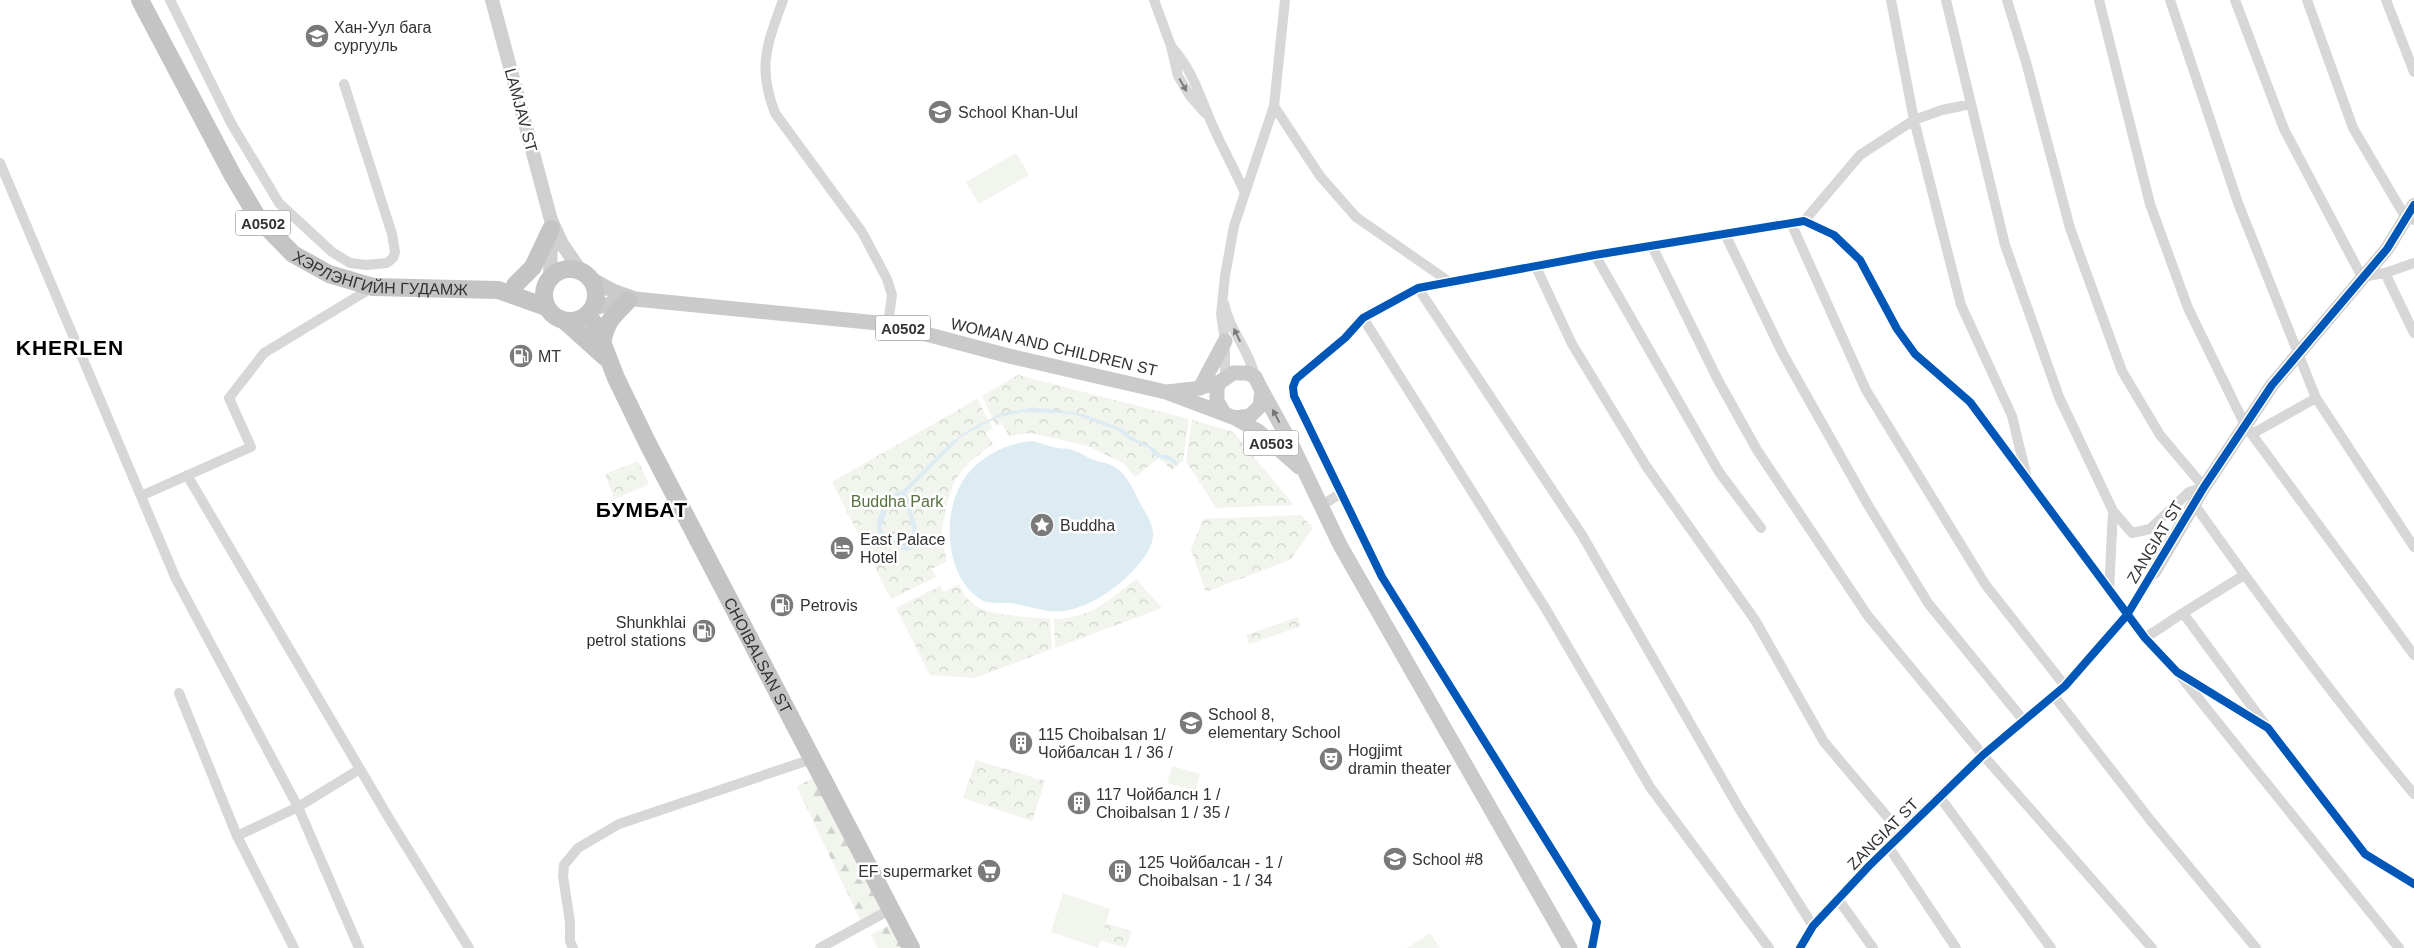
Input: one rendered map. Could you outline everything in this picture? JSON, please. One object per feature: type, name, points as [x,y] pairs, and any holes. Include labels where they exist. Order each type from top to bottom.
[{"type":"highway","name":"ХЭРЛЭНГИЙН ГУДАМЖ","points":[[140,0],[233,176],[258,218],[288,249],[313,266],[347,280],[373,287],[498,290],[546,306]]},
{"type":"highway","points":[[515,285],[533,267],[551,225]]},
{"type":"highway","name":"A0502","points":[[548,281],[563,269],[585,275]]},
{"type":"highway","points":[[585,275],[596,294],[590,312]]},
{"type":"highway","name":"ХЭРЛЭНГИЙН ГУДАМЖ","points":[[498,290],[523,282],[548,281]]},
{"type":"highway","points":[[546,306],[544,299],[548,281]]},
{"type":"highway","points":[[602,344],[606,326],[611,316],[632,300]]},
{"type":"highway","name":"A0502","points":[[546,306],[557,318],[565,321],[573,322],[590,312]]},
{"type":"highway","name":"CHOIBALSAN ST","points":[[590,312],[609,361],[648,444],[911,948]]},
{"type":"highway","points":[[565,321],[609,361]]},
{"type":"main road","name":"A0502","points":[[585,275],[632,300]]},
{"type":"main road","name":"WOMAN AND CHILDREN ST","points":[[632,300],[888,324],[1010,356],[1166,392],[1230,415],[1258,431],[1304,472]]},
{"type":"main road","name":"A0502","points":[[590,312],[632,300]]},
{"type":"main road","points":[[1200,388],[1225,341]]},
{"type":"main road","name":"A0502","points":[[1166,392],[1200,388],[1240,372],[1255,377]]},
{"type":"main road","name":"WOMAN AND CHILDREN ST","points":[[1255,377],[1340,545],[1570,948]]},
{"type":"main road","points":[[1223,379],[1216,395],[1217,401],[1230,415],[1250,416],[1256,412],[1260,406],[1262,391]]},
{"type":"street","points":[[170,0],[231,123],[280,203],[332,252],[350,263],[379,265],[387,263],[393,258],[395,252],[392,234],[344,84]]},
{"type":"street","name":"LAMJAV ST","points":[[492,0],[551,225]]},
{"type":"street","points":[[783,0],[766,50],[764,70],[767,93],[775,113],[862,232],[887,279],[892,295],[888,324]]},
{"type":"street","points":[[1154,0],[1171,46],[1186,63],[1244,191]]},
{"type":"street","points":[[1891,0],[1914,120],[1961,305],[2012,416],[2027,480]]},
{"type":"street","points":[[1946,0],[2005,245],[2059,397],[2113,511],[2132,533],[2150,529],[2189,492],[2204,487],[2160,436],[2122,371],[2070,228],[2026,62],[2007,0]]},
{"type":"street","points":[[2099,0],[2150,204],[2188,308],[2248,430],[2414,655]]},
{"type":"street","points":[[2170,0],[2238,203],[2316,398],[2414,546]]},
{"type":"street","points":[[2235,0],[2284,129],[2362,277],[2384,273],[2414,263]]},
{"type":"street","points":[[2307,0],[2353,128],[2410,219]]},
{"type":"street","points":[[2386,0],[2414,72]]},
{"type":"street","points":[[1223,379],[1225,341],[1221,314],[1234,226],[1244,191],[1274,106],[1286,2]]},
{"type":"street","points":[[1804,222],[1860,155],[1914,120],[1942,110],[1971,104]]},
{"type":"street","points":[[1274,106],[1320,176],[1356,217],[1451,283]]},
{"type":"street","points":[[0,163],[176,579],[298,807],[359,948]]},
{"type":"street","name":"ZANGIAT ST","points":[[1805,945],[1813,926],[1888,846],[1983,755],[2065,686],[2127,615],[2204,487],[2248,430],[2272,385],[2387,249],[2410,219],[2414,205]]},
{"type":"street","points":[[1791,222],[1866,390],[1985,584],[2065,686]]},
{"type":"street","points":[[1592,948],[1597,922],[1382,577],[1294,396],[1293,387],[1296,379],[1345,338],[1363,318],[1418,288],[1791,222],[1804,222],[1834,235],[1860,260],[1897,329],[1915,354],[1970,402],[2109,592],[2145,638],[2177,672],[2399,948]]},
{"type":"street","points":[[551,225],[562,244],[585,275]]},
{"type":"street","points":[[548,281],[551,225]]},
{"type":"street","points":[[1725,234],[1782,354],[1868,506],[1928,603],[2024,721]]},
{"type":"street","points":[[1652,246],[1718,380],[1757,450],[1868,616],[1983,755],[2152,948]]},
{"type":"street","points":[[1595,256],[1720,472],[1761,528]]},
{"type":"street","points":[[1536,268],[1572,344],[1646,466],[1755,620],[1824,742],[1901,833]]},
{"type":"street","points":[[2384,273],[2414,333]]},
{"type":"street","points":[[141,496],[251,446],[229,398],[264,353],[373,287]]},
{"type":"street","points":[[1418,288],[1582,535],[1735,802],[1813,926]]},
{"type":"street","points":[[1223,292],[1227,312],[1253,368],[1255,377]]},
{"type":"street","points":[[1363,318],[1547,611],[1650,787],[1769,948]]},
{"type":"street","points":[[2248,430],[2316,398]]},
{"type":"street","points":[[187,475],[360,769],[469,948]]},
{"type":"street","points":[[1321,506],[1341,493]]},
{"type":"street","points":[[2194,504],[2244,575],[2354,723],[2414,794]]},
{"type":"street","points":[[2109,592],[2113,511]]},
{"type":"street","points":[[2145,638],[2244,575]]},
{"type":"street","points":[[2183,614],[2365,854],[2414,884]]},
{"type":"street","points":[[2177,672],[2268,728]]},
{"type":"street","points":[[179,693],[237,836],[294,948]]},
{"type":"street","points":[[2054,696],[2152,821],[2256,948]]},
{"type":"street","points":[[573,948],[570,941],[570,922],[563,876],[564,865],[578,848],[619,824],[812,759]]},
{"type":"street","points":[[237,836],[298,807],[360,769]]},
{"type":"street","points":[[1939,796],[2051,948]]},
{"type":"street","points":[[1888,846],[1956,948]]},
{"type":"street","points":[[1838,899],[1873,948]]},
{"type":"street","points":[[820,948],[891,909]]},
{"type":"green space","points":[[1016,153],[1029,175],[979,204],[966,182]]},
{"type":"green space","points":[[1018,375],[1189,419],[1183,461],[1172,470],[1159,458],[1135,477],[1123,463],[1088,446],[1031,433],[1009,436],[1002,424],[996,426],[982,396]]},
{"type":"green space","name":"Buddha Park","points":[[977,399],[993,429],[986,433],[993,444],[968,463],[955,480],[947,502],[941,536],[947,561],[932,569],[936,577],[891,599],[832,482]]},
{"type":"green space","points":[[1192,420],[1233,432],[1294,505],[1216,508],[1186,461]]},
{"type":"green space","points":[[638,461],[649,484],[614,499],[605,474]]},
{"type":"green space","points":[[1301,515],[1313,528],[1290,560],[1206,592],[1191,550],[1203,519]]},
{"type":"green space","points":[[1136,579],[1162,608],[1055,648],[1054,619],[1067,618],[1089,612],[1108,601]]},
{"type":"green space","points":[[959,584],[968,599],[985,610],[1007,615],[1050,619],[1052,649],[975,678],[930,675],[896,608],[940,586],[944,592]]},
{"type":"green space","points":[[1298,617],[1301,626],[1249,644],[1246,635]]},
{"type":"green space","points":[[976,760],[1045,781],[1032,821],[963,798]]},
{"type":"green space","points":[[1172,766],[1200,774],[1195,791],[1167,783]]},
{"type":"green space","points":[[813,778],[882,910],[861,922],[797,787]]},
{"type":"green space","points":[[1063,893],[1110,909],[1098,948],[1051,932]]},
{"type":"green space","points":[[1105,923],[1132,931],[1126,948],[1100,940]]},
{"type":"green space","points":[[889,925],[902,948],[878,948],[871,935]]},
{"type":"green space","points":[[1430,933],[1440,948],[1407,948]]},
{"type":"shaded area","points":[[1031,408],[1083,414],[1125,430],[1130,436],[1154,448],[1160,455],[1168,455],[1178,462],[1177,466],[1168,460],[1156,457],[1149,448],[1130,440],[1117,430],[1076,415],[1022,412],[996,418],[961,437],[906,493],[916,524],[918,546],[908,551],[903,550],[878,533],[877,521],[887,496],[902,491],[949,444],[970,429],[1002,413]],"holes":[[[897,497],[901,498],[912,527],[909,546],[893,540],[881,528],[891,500]]]},
{"type":"shaded area","points":[[1033,441],[1072,450],[1115,467],[1129,482],[1153,531],[1151,545],[1146,555],[1121,583],[1093,601],[1063,611],[1047,611],[1012,603],[993,603],[980,599],[969,589],[960,576],[954,562],[951,546],[951,513],[955,498],[967,475],[974,467],[992,454],[1012,445]]},
{"type":"cycle path","points":[[1800,948],[1813,926],[1869,866],[1983,755],[2065,686],[2127,615],[2204,487],[2272,385],[2387,249],[2414,205]]},
{"type":"cycle path","points":[[1592,948],[1597,922],[1382,577],[1294,396],[1293,387],[1296,379],[1345,338],[1363,318],[1418,288],[1595,255],[1804,221],[1834,235],[1860,260],[1897,329],[1915,354],[1970,402],[2145,638],[2177,672],[2268,728],[2365,854],[2414,884]]},
{"type":"place","name":"Хан-Уул бага сургууль","points":[[317,36]]},
{"type":"place","name":"School Khan-Uul","points":[[940,112]]},
{"type":"place","name":"MT","points":[[521,356]]},
{"type":"place","name":"Buddha","points":[[1042,525]]},
{"type":"place","name":"East Palace Hotel","points":[[842,548]]},
{"type":"place","name":"Petrovis","points":[[782,605]]},
{"type":"place","name":"Shunkhlai petrol stations","points":[[704,631]]},
{"type":"place","name":"School 8, elementary School","points":[[1191,723]]},
{"type":"place","name":"115 Choibalsan 1/ Чойбалсан 1 / 36 /","points":[[1021,743]]},
{"type":"place","name":"Hogjimt dramin theater","points":[[1331,759]]},
{"type":"place","name":"117 Чойбалсн 1 / Choibalsan 1 / 35 /","points":[[1079,803]]},
{"type":"place","name":"School #8","points":[[1395,859]]},
{"type":"place","name":"EF supermarket","points":[[989,871]]},
{"type":"place","name":"125 Чойбалсан - 1 / Choibalsan - 1 / 34","points":[[1120,871]]},
{"type":"district","name":"KHERLEN","points":[[70,347]]},
{"type":"district","name":"БУМБАТ","points":[[642,509]]}]
